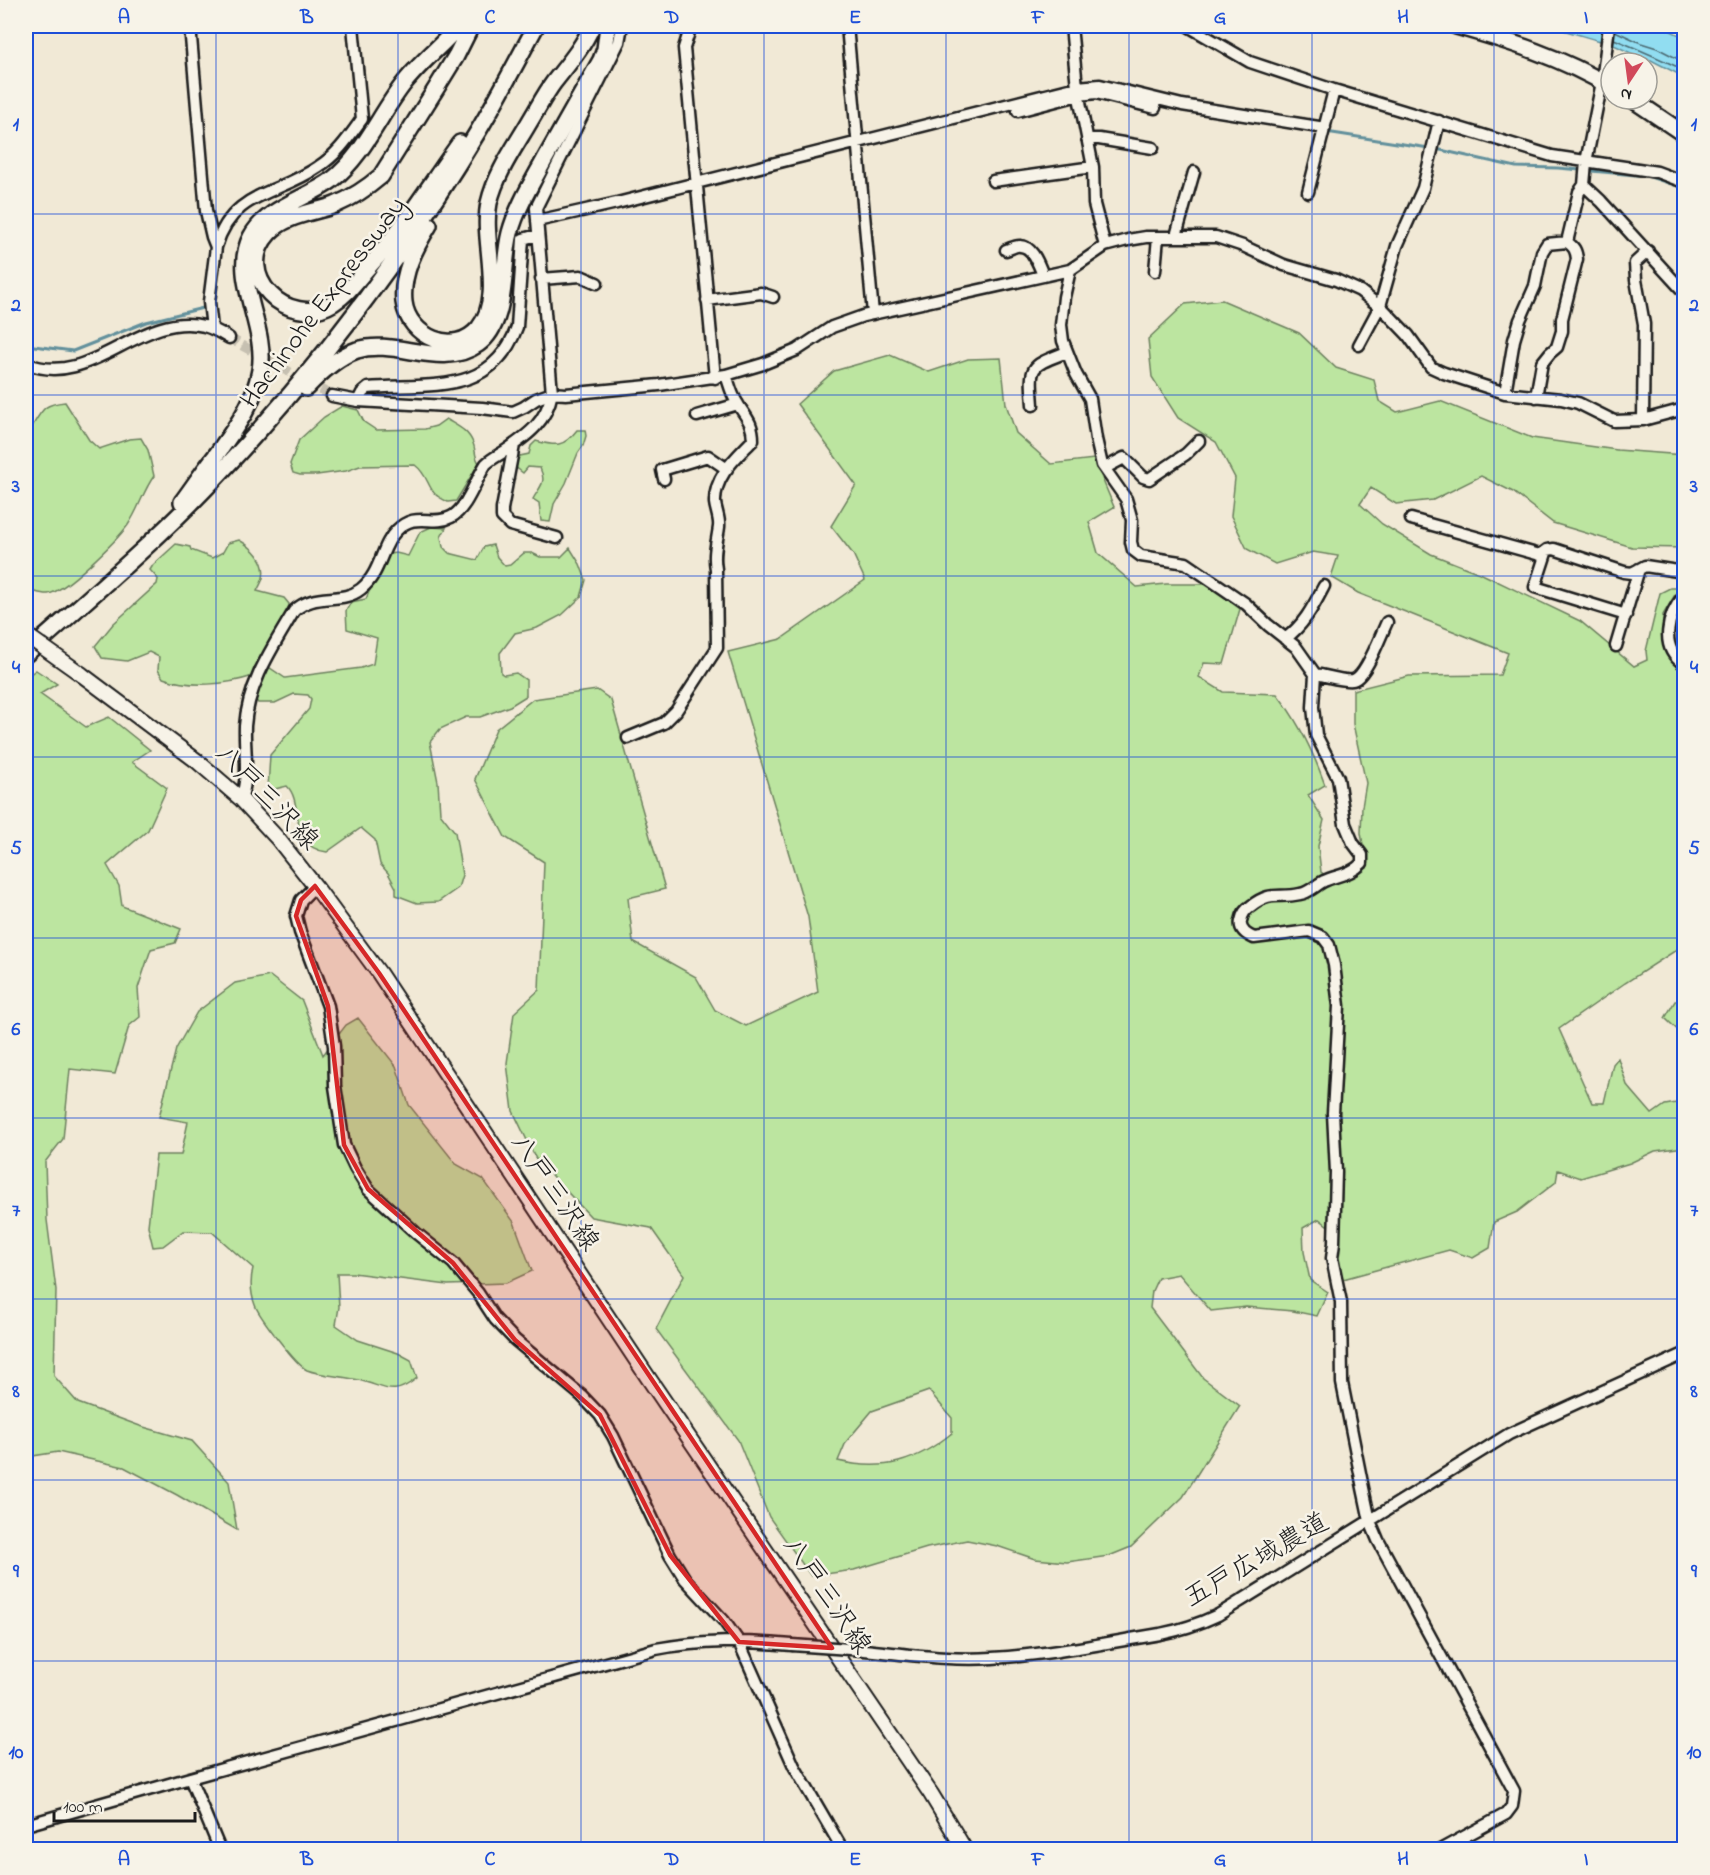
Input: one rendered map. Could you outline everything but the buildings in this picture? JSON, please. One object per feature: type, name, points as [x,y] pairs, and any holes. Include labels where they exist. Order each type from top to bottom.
[{"type":"highway","points":[[180,505],[241,421],[256,386],[262,354],[261,337],[246,275],[246,256],[250,238],[274,213],[324,185],[340,173],[368,139],[404,83],[459,26]]},
{"type":"highway","points":[[471,26],[456,56],[381,176],[346,200],[280,224],[263,240],[257,265],[261,281],[270,295],[285,306],[303,311],[324,308],[342,297],[381,255],[480,115]]},
{"type":"highway","name":"Hachinohe Expressway","points":[[110,578],[268,408],[370,281],[425,202],[480,115],[528,26]]},
{"type":"highway","name":"Hachinohe Expressway","points":[[26,654],[172,523],[221,472],[309,371],[382,276],[425,215],[478,132],[536,26]]},
{"type":"highway","points":[[478,132],[417,244],[405,282],[404,301],[414,326],[427,336],[443,342],[467,337],[474,333],[484,320],[491,292],[487,229],[492,192],[501,171],[552,85],[582,46],[592,26]]},
{"type":"highway","points":[[221,472],[250,447],[325,369],[351,353],[377,348],[451,354],[469,349],[484,339],[494,324],[500,305],[507,243],[514,220],[601,60],[608,26]]},
{"type":"highway","points":[[1456,26],[1528,49],[1599,80]]},
{"type":"highway","points":[[1650,111],[1684,134]]},
{"type":"main road","name":"八戸三沢線","points":[[26,635],[197,761],[241,799],[278,839],[315,886],[379,973],[649,1379],[924,1784],[965,1850]]},
{"type":"street","points":[[190,26],[206,211],[216,247]]},
{"type":"street","points":[[212,328],[209,302],[216,247],[224,226],[238,208],[262,193],[317,168],[329,159],[345,143],[362,119],[353,26]]},
{"type":"street","points":[[241,799],[246,776],[245,726],[250,697],[255,681],[294,611],[311,600],[352,594],[362,588],[373,577],[393,533],[405,523],[414,519],[451,517],[466,501],[487,463],[532,433],[549,406],[552,393],[536,208],[619,42],[622,26]]},
{"type":"street","points":[[691,26],[684,48],[715,378]]},
{"type":"street","points":[[847,26],[873,314]]},
{"type":"street","points":[[1071,26],[1078,91],[1093,167],[1094,204],[1105,246]]},
{"type":"street","points":[[1188,26],[1250,62],[1334,90],[1552,156],[1657,172],[1684,182]]},
{"type":"street","points":[[1606,51],[1609,26]]},
{"type":"street","points":[[537,221],[697,183],[858,141],[1100,86],[1158,100],[1324,128]]},
{"type":"street","points":[[1308,192],[1334,90]]},
{"type":"street","points":[[1018,111],[1078,91],[1096,93],[1155,108]]},
{"type":"street","points":[[1567,242],[1579,192],[1584,185],[1586,162],[1600,111]]},
{"type":"street","points":[[1359,345],[1380,306],[1397,246],[1423,188],[1439,121]]},
{"type":"street","points":[[1087,139],[1153,148]]},
{"type":"street","points":[[993,181],[1093,167]]},
{"type":"street","points":[[1176,236],[1194,172]]},
{"type":"street","points":[[1584,185],[1684,292]]},
{"type":"street","points":[[358,400],[368,388],[438,386],[471,378],[494,364],[508,347],[517,327],[523,239],[537,235]]},
{"type":"street","points":[[332,396],[513,412],[552,393],[566,394],[715,378],[763,364],[797,350],[832,327],[873,314],[1070,270],[1105,246],[1128,240],[1176,236],[1216,237],[1243,246],[1284,265],[1336,280],[1360,291],[1380,306],[1408,335],[1431,367],[1444,373],[1505,393],[1578,403],[1614,422],[1643,420],[1684,409]]},
{"type":"street","points":[[1155,271],[1158,237]]},
{"type":"street","points":[[1505,393],[1514,340],[1535,286],[1542,252],[1547,244],[1567,242],[1574,246],[1577,259],[1562,320],[1562,331],[1557,347],[1542,363],[1536,397]]},
{"type":"street","points":[[1006,250],[1020,246],[1027,249],[1033,254],[1043,275]]},
{"type":"street","points":[[1643,420],[1644,324],[1635,263],[1648,251]]},
{"type":"street","points":[[1070,270],[1061,325],[1063,341],[1076,374],[1090,399],[1096,439],[1105,468],[1126,499],[1132,520],[1133,550],[1141,556],[1186,563],[1246,604],[1296,647],[1315,674],[1313,707],[1316,735],[1338,778],[1345,824],[1353,843],[1362,855],[1362,863],[1356,870],[1324,881],[1300,894],[1266,896],[1246,909],[1241,920],[1241,927],[1246,934],[1254,938],[1309,931],[1323,937],[1329,945],[1339,1006],[1333,1113],[1336,1172],[1332,1258],[1341,1302],[1342,1383],[1370,1521],[1389,1561],[1514,1791],[1512,1806],[1506,1815],[1440,1850]]},
{"type":"street","points":[[541,279],[581,276],[597,283]]},
{"type":"street","points":[[707,300],[761,293],[773,297]]},
{"type":"street","points":[[26,363],[40,369],[81,365],[157,328],[202,325],[229,338]]},
{"type":"street","points":[[1033,405],[1031,374],[1038,363],[1067,352]]},
{"type":"street","points":[[628,738],[664,723],[676,711],[717,648],[714,557],[720,523],[715,503],[717,486],[723,473],[753,440],[753,429],[738,405],[726,375]]},
{"type":"street","points":[[697,416],[738,405]]},
{"type":"street","points":[[1105,468],[1124,458],[1143,477],[1149,478],[1186,454],[1199,441]]},
{"type":"street","points":[[514,445],[502,517],[510,525],[557,538]]},
{"type":"street","points":[[664,479],[662,470],[708,456],[727,469]]},
{"type":"street","points":[[1410,519],[1540,555],[1547,550],[1554,549],[1624,572],[1632,573],[1645,566],[1684,572]]},
{"type":"street","points":[[1547,550],[1535,587],[1626,615]]},
{"type":"street","points":[[1617,646],[1639,569]]},
{"type":"street","points":[[1285,639],[1305,619],[1324,586]]},
{"type":"street","points":[[1684,596],[1670,618],[1668,638],[1675,658],[1684,664]]},
{"type":"street","points":[[1315,674],[1352,681],[1358,678],[1365,669],[1387,622]]},
{"type":"street","points":[[315,886],[300,900],[296,916],[327,1006],[334,1046],[335,1086],[344,1145],[355,1167],[368,1189],[453,1263],[478,1293],[495,1319],[600,1414],[613,1436],[670,1555],[685,1579],[724,1621],[739,1642],[794,1766],[843,1850]]},
{"type":"street","name":"五戸広域農道","points":[[26,1826],[190,1778],[656,1649],[688,1643],[739,1642],[938,1657],[991,1658],[1022,1656],[1180,1630],[1218,1615],[1509,1434],[1684,1354]]},
{"type":"street","points":[[190,1778],[220,1850]]},
{"type":"highlighted area","points":[[315,886],[379,973],[832,1648],[739,1642],[670,1555],[600,1415],[515,1340],[453,1263],[368,1189],[344,1145],[328,1006],[296,916],[301,900]]},
{"type":"green space","points":[[1222,300],[1299,333],[1336,368],[1374,380],[1379,401],[1397,412],[1440,401],[1532,438],[1617,450],[1684,455],[1684,548],[1632,547],[1553,523],[1513,492],[1481,476],[1433,500],[1396,504],[1371,488],[1360,504],[1382,524],[1431,554],[1482,574],[1580,621],[1634,666],[1647,660],[1646,651],[1660,593],[1670,588],[1679,588],[1663,615],[1663,637],[1665,651],[1684,670],[1684,945],[1559,1029],[1592,1103],[1604,1103],[1613,1064],[1618,1058],[1627,1085],[1652,1114],[1665,1105],[1682,1102],[1684,1106],[1684,1147],[1655,1151],[1630,1163],[1581,1178],[1558,1170],[1556,1182],[1517,1212],[1494,1222],[1490,1248],[1473,1258],[1449,1250],[1343,1279],[1328,1226],[1319,1219],[1303,1228],[1304,1252],[1310,1280],[1328,1292],[1317,1316],[1293,1311],[1246,1307],[1211,1311],[1179,1274],[1158,1278],[1152,1291],[1150,1308],[1203,1378],[1240,1406],[1183,1497],[1131,1547],[1109,1556],[1067,1562],[1035,1559],[997,1546],[967,1540],[927,1548],[854,1570],[811,1576],[769,1517],[738,1440],[656,1329],[684,1275],[651,1228],[591,1217],[536,1159],[513,1111],[507,1063],[514,1013],[539,990],[544,862],[505,837],[475,779],[496,729],[533,699],[597,690],[611,700],[665,889],[628,898],[633,942],[696,977],[715,1010],[746,1026],[818,992],[808,917],[728,652],[781,639],[865,580],[853,554],[831,526],[856,485],[797,404],[834,371],[890,355],[929,372],[968,359],[1001,358],[1006,404],[1016,433],[1051,464],[1094,459],[1114,507],[1089,522],[1098,553],[1137,587],[1207,584],[1240,609],[1224,664],[1204,663],[1199,677],[1223,692],[1277,694],[1305,737],[1325,785],[1308,795],[1324,820],[1318,846],[1321,872],[1329,878],[1348,877],[1367,868],[1361,833],[1366,783],[1353,724],[1353,690],[1409,676],[1500,675],[1508,653],[1358,593],[1331,577],[1338,556],[1313,552],[1275,564],[1247,549],[1231,516],[1235,478],[1216,442],[1178,418],[1152,377],[1148,339],[1185,304]],"holes":[[[929,1391],[952,1418],[952,1433],[912,1458],[885,1465],[838,1461],[846,1442],[872,1411]]]},
{"type":"green space","points":[[65,402],[89,440],[99,449],[129,439],[141,438],[148,450],[154,476],[132,519],[122,532],[78,575],[56,591],[46,594],[26,590],[26,422],[33,425],[45,408]]},
{"type":"green space","points":[[342,406],[358,410],[364,422],[376,430],[425,429],[436,426],[446,419],[458,426],[471,439],[479,463],[456,501],[448,502],[436,495],[415,465],[360,466],[346,471],[317,475],[293,473],[290,464],[299,440],[324,417]]},
{"type":"green space","points":[[577,430],[585,430],[583,446],[554,504],[550,522],[541,521],[539,503],[533,499],[543,481],[540,468],[528,467],[523,473],[514,466],[520,456],[529,454],[531,446],[536,441],[549,444],[563,443]]},
{"type":"green space","points":[[431,527],[446,528],[441,537],[443,547],[449,553],[477,560],[484,547],[493,545],[497,557],[505,566],[510,565],[524,553],[532,553],[540,557],[561,557],[570,548],[586,580],[581,597],[562,615],[537,628],[515,633],[500,653],[501,673],[504,675],[516,673],[526,680],[526,696],[510,706],[480,717],[466,717],[440,729],[430,742],[438,782],[440,813],[455,832],[462,875],[458,888],[438,902],[417,903],[396,895],[396,888],[380,864],[375,840],[361,828],[327,852],[306,842],[292,794],[287,786],[268,788],[270,755],[309,709],[311,699],[308,695],[294,694],[275,703],[258,703],[254,698],[267,666],[285,678],[361,668],[373,664],[377,638],[347,629],[346,611],[351,602],[366,599],[389,554],[408,556],[420,532]]},
{"type":"green space","points":[[239,540],[249,546],[261,560],[264,572],[257,591],[284,598],[289,604],[253,676],[231,682],[185,683],[163,678],[158,670],[159,657],[149,652],[127,661],[102,658],[95,646],[113,624],[157,584],[158,579],[150,570],[176,544],[190,547],[191,550],[212,558],[223,552],[228,543]]},
{"type":"green space","points":[[36,670],[57,684],[40,694],[86,727],[109,717],[150,750],[132,762],[167,788],[148,830],[107,865],[119,886],[122,906],[181,929],[175,943],[151,949],[138,988],[140,1017],[129,1026],[115,1074],[70,1069],[63,1139],[45,1162],[47,1220],[56,1290],[54,1376],[78,1403],[140,1426],[192,1441],[229,1482],[237,1530],[124,1467],[58,1452],[26,1457],[26,677]]},
{"type":"green space","points":[[270,976],[302,1001],[323,1055],[346,1025],[358,1018],[396,1066],[409,1105],[456,1164],[483,1179],[514,1222],[532,1271],[506,1283],[448,1285],[337,1273],[339,1307],[336,1325],[358,1340],[398,1353],[411,1360],[417,1378],[396,1389],[313,1372],[302,1366],[278,1340],[255,1305],[251,1286],[253,1268],[212,1232],[183,1231],[163,1246],[153,1247],[148,1226],[156,1155],[181,1155],[188,1122],[159,1117],[176,1049],[197,1012],[235,983]]},
{"type":"green space","points":[[1675,1001],[1684,1001],[1684,1036],[1665,1018]]},
{"type":"water","points":[[1549,26],[1660,26],[1684,37],[1684,77],[1659,64],[1659,51],[1627,51],[1614,45]]},
{"type":"waterway","points":[[1326,132],[1429,148]]},
{"type":"waterway","points":[[1436,149],[1516,167],[1558,168],[1647,176],[1684,188]]},
{"type":"waterway","points":[[26,345],[73,351],[146,322],[207,307]]},
{"type":"tunnel","points":[[229,338],[332,396]]}]
